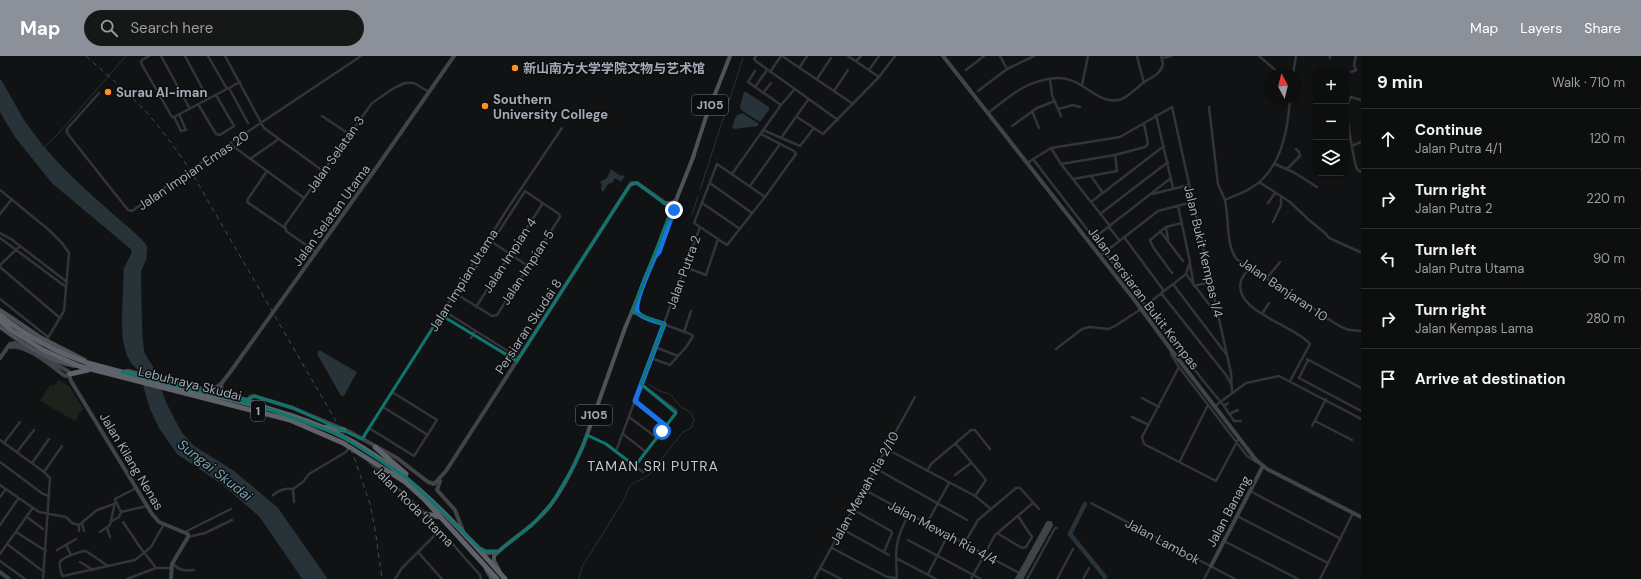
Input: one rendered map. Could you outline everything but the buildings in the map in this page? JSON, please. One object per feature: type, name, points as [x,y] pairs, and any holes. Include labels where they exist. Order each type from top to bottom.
[{"type":"highway","name":"Lebuhraya Skudai","points":[[0,314],[36,342],[79,366],[91,370],[129,375],[263,407],[292,415],[321,426],[349,440],[392,467],[417,487],[463,533],[501,578]]},
{"type":"highway","name":"Lebuhraya Skudai","points":[[0,321],[11,330],[72,358],[129,375]]},
{"type":"highway","points":[[67,374],[91,370]]},
{"type":"highway","name":"Lebuhraya Skudai","points":[[171,385],[290,420],[349,446],[361,453],[405,482],[478,558],[501,578]]},
{"type":"highway","points":[[321,426],[344,430]]},
{"type":"highway","points":[[375,447],[408,475],[417,487]]},
{"type":"highway","points":[[426,514],[441,518]]},
{"type":"main road","name":"J105","points":[[673,209],[730,56]]},
{"type":"main road","name":"J105","points":[[499,551],[542,516],[575,464],[587,435],[625,328],[655,256],[659,252],[673,209],[694,155]]},
{"type":"main road","points":[[664,203],[676,201]]},
{"type":"main road","points":[[625,328],[633,317],[640,315],[637,312],[636,307],[641,290]]},
{"type":"main road","points":[[0,310],[14,321],[100,367]]},
{"type":"main road","points":[[0,327],[25,344],[65,363],[79,366]]},
{"type":"main road","name":"Lebuhraya Skudai","points":[[171,385],[225,394],[248,400],[263,407]]},
{"type":"main road","points":[[473,544],[488,553],[499,551]]},
{"type":"main road","points":[[499,551],[494,556],[494,559],[501,578]]},
{"type":"main road","points":[[478,558],[492,579]]},
{"type":"street","points":[[149,56],[142,60],[141,63],[170,116],[174,117],[181,131],[186,130],[179,114]]},
{"type":"street","points":[[161,56],[190,109]]},
{"type":"street","points":[[185,56],[208,99]]},
{"type":"street","points":[[208,56],[248,122]]},
{"type":"street","points":[[225,56],[264,128],[323,171]]},
{"type":"street","name":"Jalan Impian Emas 20","points":[[99,93],[67,129],[67,133],[128,210],[132,211],[361,56]]},
{"type":"street","name":"Jalan Selatan Utama","points":[[210,391],[221,384],[379,164],[454,56]]},
{"type":"street","points":[[755,87],[782,56],[853,104]]},
{"type":"street","points":[[799,68],[807,56]]},
{"type":"street","points":[[848,56],[879,77]]},
{"type":"street","points":[[856,61],[861,56]]},
{"type":"street","points":[[869,70],[879,56]]},
{"type":"street","points":[[797,117],[823,134],[879,77],[895,56]]},
{"type":"street","name":"Jalan Persiaran Bukit Kempas","points":[[943,56],[1100,256],[1252,454],[1263,466],[1360,516]]},
{"type":"street","points":[[966,70],[984,56]]},
{"type":"street","points":[[1000,56],[1007,69]]},
{"type":"street","points":[[978,91],[1007,69],[1034,56]]},
{"type":"street","points":[[1082,85],[1088,56]]},
{"type":"street","points":[[1137,56],[1144,83]]},
{"type":"street","points":[[988,113],[1020,88],[1043,79],[1067,78],[1082,85],[1098,96],[1111,100],[1122,99],[1159,73],[1163,64],[1161,57],[1171,56]]},
{"type":"street","points":[[1259,56],[1273,68]]},
{"type":"street","points":[[1294,68],[1296,56]]},
{"type":"street","points":[[1351,72],[1356,70],[1354,65],[1356,56]]},
{"type":"street","points":[[755,57],[769,71],[794,90],[838,120]]},
{"type":"street","points":[[817,79],[831,58]]},
{"type":"street","points":[[834,91],[848,70]]},
{"type":"street","points":[[755,71],[748,82],[781,105]]},
{"type":"street","points":[[1050,79],[1055,101],[1061,116]]},
{"type":"street","points":[[174,117],[240,82]]},
{"type":"street","name":"Jalan Selatan 3","points":[[285,228],[285,225],[372,103],[401,84],[408,82],[414,83],[429,92]]},
{"type":"street","points":[[764,93],[771,83]]},
{"type":"street","points":[[732,174],[781,105],[794,90]]},
{"type":"street","points":[[198,104],[216,134],[220,135],[234,126],[216,95]]},
{"type":"street","points":[[1361,100],[1350,98],[1348,116],[1356,166],[1361,172]]},
{"type":"street","points":[[781,138],[808,100]]},
{"type":"street","points":[[1012,126],[1032,111],[1055,101]]},
{"type":"street","points":[[1225,200],[1250,189],[1259,182],[1275,164],[1284,140],[1289,119],[1290,104]]},
{"type":"street","points":[[1058,109],[1073,105],[1080,107]]},
{"type":"street","name":"Jalan Banjaran 10","points":[[1209,107],[1218,184],[1225,200],[1228,230],[1236,258],[1294,294],[1318,312],[1351,331],[1361,331]]},
{"type":"street","name":"Jalan Bukit Kempas 1/4","points":[[1156,115],[1172,108],[1231,373],[1232,393]]},
{"type":"street","points":[[1032,111],[1039,128]]},
{"type":"street","points":[[1027,164],[1050,148],[1120,137],[1156,115],[1174,188]]},
{"type":"street","points":[[322,116],[349,134]]},
{"type":"street","points":[[1061,164],[1115,155],[1147,146],[1148,144],[1144,123]]},
{"type":"street","name":"Jalan Impian Utama","points":[[363,440],[369,428],[508,208],[562,128]]},
{"type":"street","points":[[763,130],[801,146],[814,128]]},
{"type":"street","points":[[761,134],[794,151],[796,154],[765,197],[728,244],[718,239],[694,222],[717,164],[765,197]]},
{"type":"street","points":[[250,158],[279,139]]},
{"type":"street","points":[[1352,146],[1361,142]]},
{"type":"street","points":[[230,144],[304,198]]},
{"type":"street","points":[[750,186],[780,144]]},
{"type":"street","points":[[1091,202],[1164,146]]},
{"type":"street","points":[[1050,148],[1119,240]]},
{"type":"street","points":[[1287,169],[1300,156],[1296,149]]},
{"type":"street","points":[[1072,179],[1117,171],[1115,155]]},
{"type":"street","points":[[1033,160],[1221,401],[1234,421],[1241,421]]},
{"type":"street","points":[[1100,214],[1168,162]]},
{"type":"street","points":[[1275,164],[1287,169],[1317,187]]},
{"type":"street","points":[[267,171],[247,202],[285,228],[286,231],[316,252]]},
{"type":"street","points":[[1091,176],[1103,193]]},
{"type":"street","points":[[1094,238],[1171,178]]},
{"type":"street","points":[[1259,182],[1290,202],[1329,238],[1360,252]]},
{"type":"street","name":"Persiaran Skudai 8","points":[[441,477],[630,185],[632,183],[637,183],[664,203]]},
{"type":"street","points":[[710,183],[752,213]]},
{"type":"street","points":[[1150,195],[1189,185]]},
{"type":"street","points":[[0,190],[49,230],[68,249],[70,256],[64,311],[47,339],[0,299]]},
{"type":"street","points":[[476,307],[458,295],[492,242],[525,191],[543,203]]},
{"type":"street","points":[[1268,203],[1275,193]]},
{"type":"street","points":[[1273,222],[1281,205],[1281,197]]},
{"type":"street","points":[[0,214],[12,199]]},
{"type":"street","points":[[1100,256],[1158,211],[1192,202]]},
{"type":"street","name":"Jalan Impian 5","points":[[476,307],[492,316],[497,315],[560,215],[543,203]]},
{"type":"street","name":"Jalan Impian 4","points":[[476,307],[543,203]]},
{"type":"street","points":[[664,203],[673,209]]},
{"type":"street","points":[[702,203],[741,228]]},
{"type":"street","points":[[1178,206],[1194,286]]},
{"type":"street","points":[[1172,273],[1150,243],[1151,238],[1166,227],[1182,223]]},
{"type":"street","name":"Jalan Putra 2","points":[[616,452],[700,227]]},
{"type":"street","points":[[1166,227],[1169,242]]},
{"type":"street","points":[[1160,231],[1183,260]]},
{"type":"street","points":[[0,233],[20,246],[67,282]]},
{"type":"street","points":[[1124,236],[1164,290]]},
{"type":"street","points":[[0,238],[17,249],[66,287]]},
{"type":"street","points":[[685,267],[706,275],[718,239]]},
{"type":"street","points":[[492,242],[528,266]]},
{"type":"street","points":[[20,246],[0,266],[60,318]]},
{"type":"street","points":[[1056,349],[1082,329],[1109,329],[1141,309],[1186,274],[1190,262]]},
{"type":"street","points":[[1267,278],[1280,262]]},
{"type":"street","points":[[1250,268],[1240,281],[1244,301],[1262,314],[1308,342],[1309,346],[1304,357],[1290,381]]},
{"type":"street","points":[[1186,274],[1218,317]]},
{"type":"street","points":[[1194,286],[1210,282]]},
{"type":"street","points":[[1173,284],[1227,355]]},
{"type":"street","points":[[1161,293],[1226,375],[1232,387]]},
{"type":"street","points":[[1207,304],[1215,303]]},
{"type":"street","points":[[1262,314],[1269,303]]},
{"type":"street","points":[[444,311],[518,360]]},
{"type":"street","points":[[684,332],[691,311]]},
{"type":"street","points":[[632,312],[690,334],[693,338],[669,365],[651,358]]},
{"type":"street","points":[[441,315],[472,335],[518,360]]},
{"type":"street","points":[[470,338],[475,331]]},
{"type":"street","points":[[0,357],[9,342],[9,334]]},
{"type":"street","points":[[1217,342],[1224,340]]},
{"type":"street","points":[[0,357],[11,343],[25,344]]},
{"type":"street","points":[[0,361],[11,347],[17,344]]},
{"type":"street","points":[[17,344],[67,374]]},
{"type":"street","points":[[11,347],[18,347],[31,353],[67,374]]},
{"type":"street","points":[[655,347],[678,356]]},
{"type":"street","points":[[1169,347],[1172,356],[1179,367],[1247,456],[1263,466]]},
{"type":"street","points":[[1304,357],[1361,388]]},
{"type":"street","points":[[1308,360],[1299,378],[1361,411]]},
{"type":"street","points":[[1179,367],[1142,437],[1144,444],[1180,461],[1216,481],[1239,438]]},
{"type":"street","points":[[1226,375],[1231,373]]},
{"type":"street","name":"Jalan Kilang Nenas","points":[[67,374],[156,520],[185,532]]},
{"type":"street","points":[[1214,406],[1250,381],[1279,376],[1326,399],[1361,419]]},
{"type":"street","points":[[221,384],[222,391],[225,394]]},
{"type":"street","points":[[635,466],[676,412],[641,384]]},
{"type":"street","points":[[369,428],[414,456],[428,435],[437,420],[392,392]]},
{"type":"street","points":[[248,400],[250,397],[254,396],[285,405],[344,430],[397,458],[432,484],[436,483],[441,477]]},
{"type":"street","name":"Jalan Mewah Ria 2/10","points":[[814,579],[885,448],[915,397]]},
{"type":"street","points":[[1142,398],[1159,407]]},
{"type":"street","points":[[1312,426],[1326,399]]},
{"type":"street","points":[[635,401],[666,426]]},
{"type":"street","points":[[1224,406],[1228,403]]},
{"type":"street","points":[[1180,461],[1208,405]]},
{"type":"street","points":[[383,407],[428,435]]},
{"type":"street","points":[[1229,414],[1238,410]]},
{"type":"street","points":[[1132,417],[1149,425]]},
{"type":"street","points":[[629,418],[657,438]]},
{"type":"street","points":[[1315,421],[1352,440]]},
{"type":"street","points":[[4,443],[20,422]]},
{"type":"street","points":[[17,452],[34,430]]},
{"type":"street","points":[[927,471],[931,464],[972,430],[975,430],[990,449]]},
{"type":"street","points":[[358,437],[366,433]]},
{"type":"street","points":[[623,434],[646,452]]},
{"type":"street","points":[[587,435],[606,444],[643,472]]},
{"type":"street","points":[[32,463],[49,439]]},
{"type":"street","points":[[0,440],[44,472],[51,480],[43,579]]},
{"type":"street","points":[[956,444],[986,480],[975,496]]},
{"type":"street","points":[[44,472],[62,446]]},
{"type":"street","points":[[293,490],[303,482],[309,474],[346,452],[349,446]]},
{"type":"street","points":[[885,448],[975,496],[991,509]]},
{"type":"street","name":"Jalan Roda Utama","points":[[361,453],[426,514],[480,574],[481,579]]},
{"type":"street","points":[[0,462],[43,494],[49,496]]},
{"type":"street","points":[[955,475],[971,463]]},
{"type":"street","name":"Jalan Banang","points":[[1211,566],[1263,466]]},
{"type":"street","points":[[875,468],[968,520]]},
{"type":"street","points":[[441,477],[437,490],[456,510],[463,533]]},
{"type":"street","points":[[926,523],[949,482]]},
{"type":"street","points":[[0,485],[32,509],[41,513],[66,518],[72,523],[78,525],[96,510],[115,503]]},
{"type":"street","points":[[100,532],[107,528],[111,521],[115,499],[137,488]]},
{"type":"street","points":[[272,495],[281,489],[286,488],[293,490]]},
{"type":"street","points":[[964,544],[975,523],[1018,488],[1020,488],[1039,509]]},
{"type":"street","points":[[0,497],[6,489]]},
{"type":"street","name":"Jalan Mewah Ria 4/4","points":[[863,489],[984,554],[1021,576]]},
{"type":"street","points":[[293,490],[294,502]]},
{"type":"street","points":[[1250,491],[1341,539]]},
{"type":"street","points":[[0,525],[18,498]]},
{"type":"street","points":[[115,503],[121,512]]},
{"type":"street","points":[[971,579],[997,533],[1033,503]]},
{"type":"street","name":"Jalan Lambok","points":[[1091,503],[1235,579]]},
{"type":"street","points":[[121,512],[147,506]]},
{"type":"street","points":[[0,554],[32,509]]},
{"type":"street","points":[[188,537],[185,532],[189,529],[231,509]]},
{"type":"street","points":[[852,509],[892,531],[884,552]]},
{"type":"street","points":[[111,521],[119,517],[121,512]]},
{"type":"street","points":[[1320,579],[1353,513]]},
{"type":"street","points":[[832,548],[887,577],[897,578],[895,558],[898,536],[908,514]]},
{"type":"street","points":[[997,533],[1022,548],[1026,547],[1032,536],[1018,516]]},
{"type":"street","points":[[1237,516],[1328,563]]},
{"type":"street","points":[[26,517],[43,529]]},
{"type":"street","points":[[171,579],[172,566],[188,537],[206,533],[232,520]]},
{"type":"street","points":[[123,522],[156,568]]},
{"type":"street","points":[[82,523],[84,530]]},
{"type":"street","points":[[108,566],[86,551],[71,555],[60,562],[62,576],[93,570],[135,560],[145,554],[151,547],[164,524]]},
{"type":"street","points":[[1017,579],[1021,576],[1049,524]]},
{"type":"street","points":[[78,525],[79,531]]},
{"type":"street","points":[[107,528],[110,537]]},
{"type":"street","points":[[1027,579],[1055,528],[1057,528]]},
{"type":"street","points":[[842,529],[889,554]]},
{"type":"street","points":[[395,579],[402,568],[440,530]]},
{"type":"street","points":[[16,532],[46,551]]},
{"type":"street","points":[[928,574],[948,535]]},
{"type":"street","points":[[57,550],[76,539]]},
{"type":"street","points":[[908,540],[981,579]]},
{"type":"street","points":[[1224,541],[1298,579]]},
{"type":"street","points":[[7,544],[44,573]]},
{"type":"street","points":[[66,544],[71,555]]},
{"type":"street","points":[[1057,579],[1073,549]]},
{"type":"street","points":[[418,552],[442,579]]},
{"type":"street","points":[[895,558],[936,579]]},
{"type":"street","points":[[0,561],[25,579]]},
{"type":"street","points":[[80,562],[93,570]]},
{"type":"street","points":[[126,578],[156,568],[172,566],[184,571],[194,570]]},
{"type":"street","points":[[1204,579],[1211,566]]},
{"type":"street","points":[[820,568],[841,579]]},
{"type":"street","points":[[1083,579],[1089,568]]},
{"type":"street","points":[[0,572],[9,579]]},
{"type":"highlighted area","points":[[637,183],[672,209],[632,312],[664,324],[641,384],[676,413],[635,466],[606,444],[587,435],[575,464],[552,503],[531,526],[499,551],[483,551],[406,477],[340,435],[263,407],[122,372],[247,400],[254,396],[293,408],[362,439],[441,315],[517,361],[630,185]]},
{"type":"shaded area","points":[[59,380],[69,386],[83,408],[75,421],[40,401],[50,385],[53,386]]},
{"type":"water","name":"Sungai Skudai","points":[[0,82],[28,129],[54,163],[83,192],[132,233],[145,247],[144,259],[139,270],[140,335],[142,353],[151,368],[164,403],[181,435],[193,448],[233,473],[276,509],[325,579],[305,579],[261,515],[224,483],[179,453],[161,427],[152,408],[141,370],[129,355],[125,340],[124,321],[126,269],[134,253],[133,248],[54,182],[17,136],[0,108]]},
{"type":"water","points":[[744,92],[769,107],[769,110],[760,122],[741,110],[740,107]]},
{"type":"water","points":[[742,113],[758,123],[758,126],[734,129],[732,127],[736,116]]},
{"type":"water","points":[[611,169],[619,175],[625,176],[621,182],[615,178],[612,183],[608,184],[603,192],[601,190],[602,185],[600,182],[607,178]]},
{"type":"water","points":[[319,350],[357,372],[344,396],[341,396],[317,354]]},
{"type":"waterway","points":[[42,149],[57,135],[126,56]]},
{"type":"waterway","points":[[727,107],[743,58]]},
{"type":"waterway","points":[[0,82],[22,121],[42,148]]},
{"type":"waterway","name":"Sungai Skudai","points":[[0,108],[17,136],[54,182],[133,248],[134,253],[126,269],[124,321],[125,340],[129,355],[141,370],[152,408],[161,427],[179,453],[224,483],[261,515],[305,579]]},
{"type":"waterway","points":[[700,190],[725,113]]},
{"type":"waterway","name":"Sungai Skudai","points":[[44,150],[77,185],[134,235],[145,247],[144,259],[139,270],[140,335],[142,353],[151,368],[164,403],[181,435],[193,448],[233,473],[276,509],[325,579]]},
{"type":"waterway","points":[[692,215],[698,196]]},
{"type":"waterway","points":[[579,579],[582,567],[625,498],[629,487],[649,475],[683,432],[691,428],[694,420],[691,413],[680,406],[670,394],[662,392],[649,385]]},
{"type":"waterway","points":[[1085,504],[1070,534],[1105,577],[1105,579]]},
{"type":"railway","points":[[86,56],[142,107],[183,159],[344,435],[354,457],[370,504],[382,579]]},
{"type":"place","name":"新山南方大学学院文物与艺术馆","points":[[515,68]]},
{"type":"place","name":"Surau Al-iman","points":[[108,92]]},
{"type":"place","name":"Southern University College","points":[[485,106]]},
{"type":"district","name":"TAMAN SRI PUTRA","points":[[653,466]]},
{"type":"route","points":[[662,431],[666,426],[635,401],[664,324],[640,315],[637,312],[636,307],[641,290],[655,256],[659,252],[674,210]]}]
